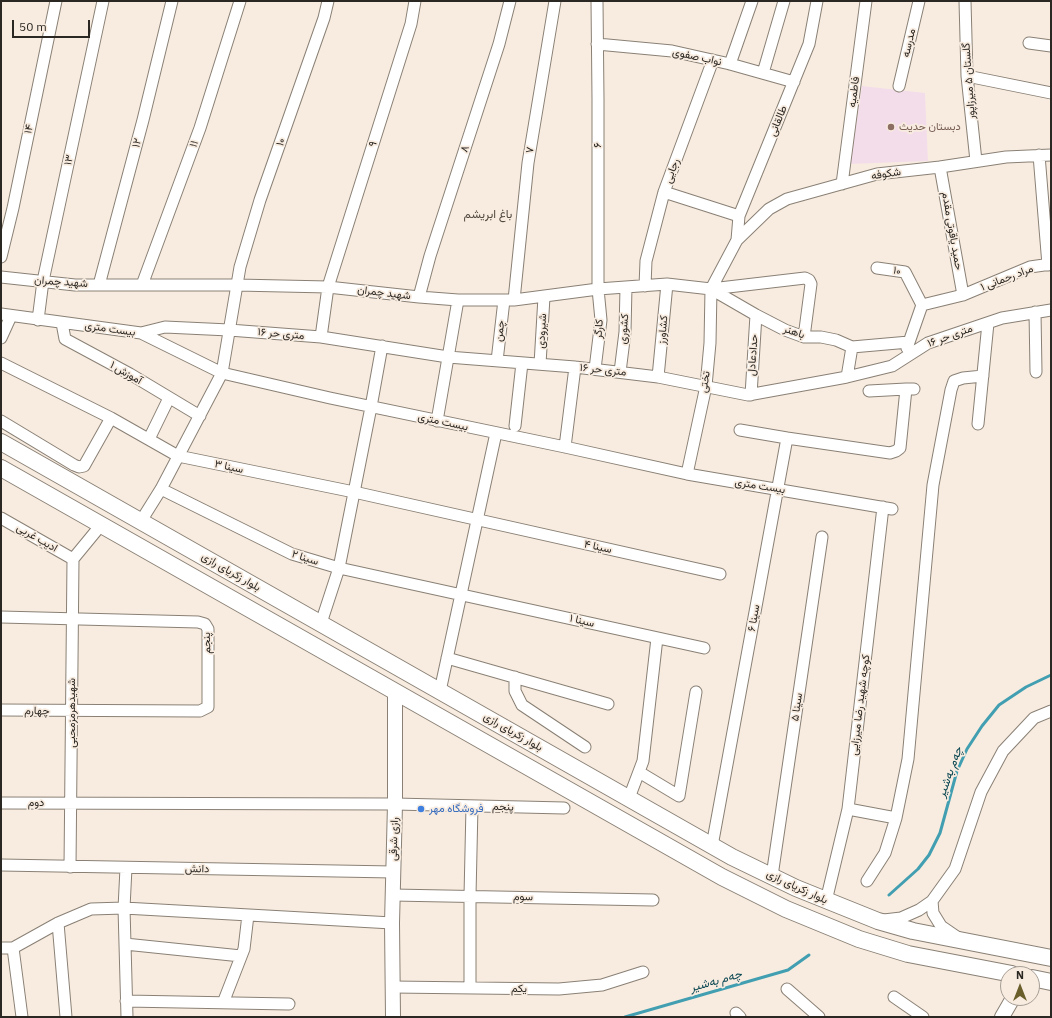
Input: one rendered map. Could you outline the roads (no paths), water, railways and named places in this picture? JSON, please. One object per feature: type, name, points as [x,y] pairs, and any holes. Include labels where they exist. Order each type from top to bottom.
[{"type":"main road","name":"بلوار زکریای رازی","points":[[1,442],[56,464],[141,521],[712,846],[772,876],[826,901],[878,921],[913,931],[1051,958]]},
{"type":"main road","name":"بلوار زکریای رازی","points":[[1,468],[722,877],[786,909],[859,939],[908,954],[1000,972]]},
{"type":"main road","points":[[395,692],[406,673]]},
{"type":"main road","points":[[1040,980],[1051,982]]},
{"type":"street","name":"۱۴","points":[[1,257],[13,208],[56,1]]},
{"type":"street","name":"۱۳","points":[[38,320],[43,281],[104,1]]},
{"type":"street","name":"۱۲","points":[[99,285],[143,120],[172,1]]},
{"type":"street","name":"۱۱","points":[[142,285],[200,128],[240,1]]},
{"type":"street","name":"۱۰","points":[[141,521],[161,489],[222,373],[240,267],[260,200],[324,18],[328,1]]},
{"type":"street","name":"۹","points":[[321,338],[328,287],[410,24],[415,1]]},
{"type":"street","name":"۸","points":[[418,297],[499,44],[510,1]]},
{"type":"street","name":"۷","points":[[509,300],[528,163],[555,1]]},
{"type":"street","name":"۶","points":[[597,1],[598,289]]},
{"type":"street","points":[[730,64],[752,1]]},
{"type":"street","points":[[763,73],[784,1]]},
{"type":"street","name":"طالقانی","points":[[737,240],[739,216],[809,44],[817,1]]},
{"type":"street","name":"فاطمیه","points":[[842,184],[866,1]]},
{"type":"street","name":"مدرسه","points":[[899,86],[919,1]]},
{"type":"street","name":"گلستان ۵ میرزاپور","points":[[965,1],[967,76],[976,161]]},
{"type":"street","points":[[1029,43],[1051,46]]},
{"type":"street","name":"نواب صفوی","points":[[597,44],[672,51],[730,64],[794,82]]},
{"type":"street","name":"رجایی","points":[[645,286],[646,261],[664,192],[713,60]]},
{"type":"street","points":[[967,76],[1051,93]]},
{"type":"street","points":[[1039,155],[1049,264]]},
{"type":"street","name":"شکوفه","points":[[737,240],[769,209],[787,199],[877,174],[940,167],[1006,157],[1051,155]]},
{"type":"street","name":"حمید یاقوتی مقدم","points":[[940,167],[963,295]]},
{"type":"street","points":[[664,192],[739,216]]},
{"type":"street","points":[[711,288],[737,240]]},
{"type":"street","name":"مراد رحمانی ۱","points":[[922,305],[963,295],[1030,267],[1049,264]]},
{"type":"street","name":"۱۰","points":[[876,268],[905,272],[922,305]]},
{"type":"street","name":"شهید چمران","points":[[1,277],[99,285],[237,284],[328,287],[458,300],[509,300],[544,297],[598,289],[667,284],[711,288]]},
{"type":"street","points":[[711,288],[805,278],[809,280],[811,284],[804,338]]},
{"type":"street","name":"کشاورز","points":[[658,377],[667,284]]},
{"type":"street","name":"کشوری","points":[[620,372],[625,332],[626,287]]},
{"type":"street","name":"باهنر","points":[[711,288],[756,315],[804,338],[836,340],[852,347],[909,342]]},
{"type":"street","name":"تختی","points":[[687,474],[706,386],[710,343],[711,288]]},
{"type":"street","name":"کارگر","points":[[595,369],[601,320],[598,289]]},
{"type":"street","name":"شیرودی","points":[[540,364],[544,297]]},
{"type":"street","points":[[437,421],[458,300]]},
{"type":"street","name":"چمن","points":[[497,361],[509,300]]},
{"type":"street","points":[[902,359],[922,305]]},
{"type":"street","name":"۱۶ متری حر","points":[[141,333],[165,327],[229,330],[321,338],[448,357],[575,367],[658,377],[751,395],[847,377],[892,366],[928,343],[1002,318],[1051,310]]},
{"type":"street","points":[[1036,312],[1036,372]]},
{"type":"street","points":[[1,338],[6,315]]},
{"type":"street","name":"بیست متری","points":[[6,315],[141,333],[222,373],[371,407],[687,474],[888,508]]},
{"type":"street","name":"حدادعادل","points":[[751,395],[756,315]]},
{"type":"street","name":"آموزش ۱","points":[[62,323],[65,339],[200,416]]},
{"type":"street","points":[[978,424],[988,323]]},
{"type":"street","points":[[321,624],[339,568],[382,346]]},
{"type":"street","points":[[847,377],[852,347]]},
{"type":"street","name":"سینا ۳","points":[[1,363],[111,418],[149,438],[178,456],[354,492],[476,520]]},
{"type":"street","points":[[515,426],[522,363]]},
{"type":"street","points":[[565,447],[575,367]]},
{"type":"street","points":[[867,881],[885,853],[896,818],[908,759],[933,485],[951,390],[954,381],[963,378],[983,376]]},
{"type":"street","points":[[740,430],[890,453],[896,452],[900,448],[910,389],[869,391]]},
{"type":"street","points":[[149,438],[169,398]]},
{"type":"street","points":[[1,421],[56,464],[80,467],[84,466],[111,418]]},
{"type":"street","points":[[440,691],[496,433]]},
{"type":"street","name":"سینا ۶","points":[[712,846],[787,438]]},
{"type":"street","name":"سینا ۲","points":[[161,489],[292,554],[339,568],[461,594]]},
{"type":"street","name":"کوچه شهید رضا میرزایی","points":[[826,901],[848,809],[888,508]]},
{"type":"street","name":"ادیب غربی","points":[[1,518],[6,524],[73,559]]},
{"type":"street","name":"سینا ۴","points":[[476,520],[720,574]]},
{"type":"street","points":[[73,559],[101,525]]},
{"type":"street","name":"سینا ۵","points":[[772,876],[822,538]]},
{"type":"street","name":"شهیدهرمزمحبی","points":[[70,866],[72,711],[71,618],[73,559]]},
{"type":"street","name":"۱ سینا","points":[[461,594],[704,648]]},
{"type":"street","name":"پنجم","points":[[1,617],[198,622],[205,624],[208,629],[208,707],[200,711],[72,711]]},
{"type":"street","points":[[629,798],[643,761],[657,638]]},
{"type":"street","points":[[447,658],[608,704]]},
{"type":"street","points":[[515,677],[515,691],[522,705],[584,747]]},
{"type":"street","name":"رازی شرقی","points":[[393,1017],[392,923],[395,804],[395,692]]},
{"type":"street","points":[[639,772],[679,796],[696,692]]},
{"type":"street","name":"چهارم","points":[[1,710],[72,711]]},
{"type":"street","points":[[878,921],[900,918],[919,910],[932,901],[955,869],[981,792],[1003,751],[1034,718],[1051,711]]},
{"type":"street","name":"دوم","points":[[1,803],[395,804]]},
{"type":"street","name":"پنجم","points":[[395,804],[564,808]]},
{"type":"street","points":[[470,988],[472,806]]},
{"type":"street","points":[[848,809],[896,818]]},
{"type":"street","name":"دانش","points":[[1,865],[393,872]]},
{"type":"street","points":[[126,868],[124,908],[127,1017]]},
{"type":"street","name":"سوم","points":[[393,895],[653,900]]},
{"type":"street","points":[[932,901],[933,913],[941,926],[963,941]]},
{"type":"street","points":[[1,948],[13,948],[58,924],[91,909],[124,908],[392,923]]},
{"type":"street","points":[[223,1003],[244,949],[248,915]]},
{"type":"street","points":[[58,924],[66,1017]]},
{"type":"street","points":[[125,944],[241,956]]},
{"type":"street","points":[[13,948],[22,1017]]},
{"type":"street","name":"یکم","points":[[392,987],[559,989],[602,985],[643,972]]},
{"type":"street","points":[[787,989],[819,1017]]},
{"type":"street","points":[[894,997],[923,1017]]},
{"type":"street","points":[[126,1001],[289,1004]]},
{"type":"street","points":[[1002,1017],[1008,1006]]},
{"type":"waterway","name":"چەم بەشیر","points":[[889,895],[918,869],[929,855],[940,833],[957,771],[967,749],[982,726],[999,705],[1026,687],[1051,675]]},
{"type":"waterway","name":"چەم بەشیر","points":[[625,1017],[788,970],[809,955]]},
{"type":"place","name":"دبستان حدیث","points":[[891,127]]},
{"type":"place","name":"فروشگاه مهر","points":[[421,809]]},
{"type":"district","name":"باغ ابریشم","points":[[488,215]]}]
